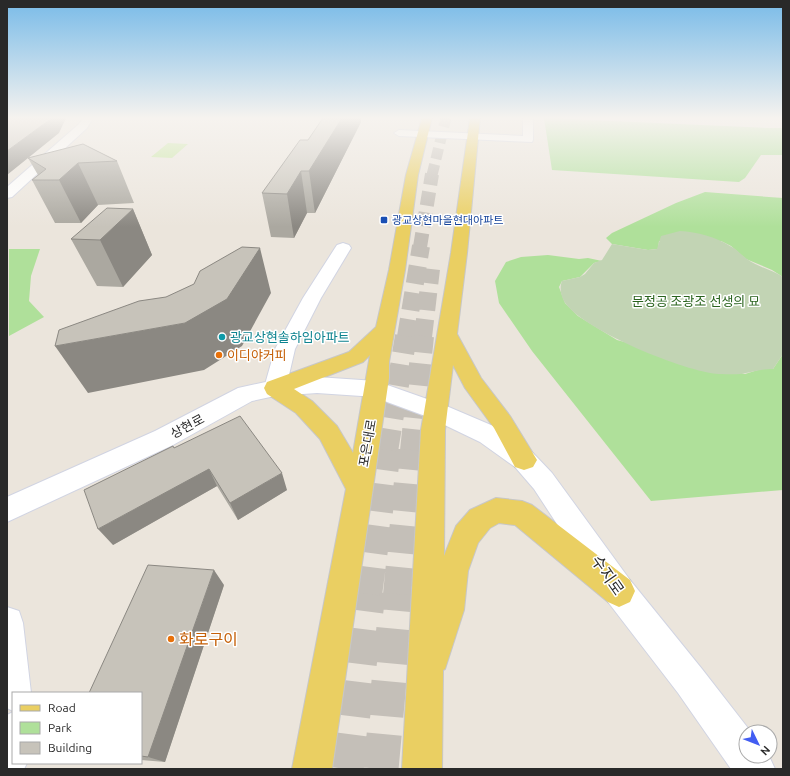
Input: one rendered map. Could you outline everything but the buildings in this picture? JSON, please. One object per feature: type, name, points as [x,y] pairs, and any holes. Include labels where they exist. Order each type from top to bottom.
[{"type":"main road","name":"포은대로","points":[[312,769],[360,490],[379,362],[397,270],[412,175],[417,154]]},
{"type":"main road","points":[[422,769],[433,430],[459,252],[470,154]]},
{"type":"main road","points":[[275,388],[356,357],[386,329]]},
{"type":"main road","points":[[447,334],[473,383],[502,422],[524,460]]},
{"type":"main road","points":[[275,388],[304,407],[330,432],[360,490]]},
{"type":"main road","points":[[425,681],[448,610],[453,571],[466,536],[480,519],[496,510],[522,514],[619,591]]},
{"type":"street","points":[[7,194],[51,154]]},
{"type":"street","points":[[275,388],[285,349],[312,298],[343,248]]},
{"type":"street","name":"상현로","points":[[7,510],[164,438],[246,394],[275,388],[318,385],[376,389],[436,411]]},
{"type":"street","name":"수지로","points":[[436,411],[489,435],[524,460],[543,481],[619,591],[690,681],[755,769]]},
{"type":"street","points":[[7,623],[13,692]]},
{"type":"street","points":[[7,764],[12,736]]},
{"type":"green space","points":[[154,154],[176,154],[172,158],[151,157]]},
{"type":"green space","points":[[550,154],[783,154],[761,155],[745,178],[739,182],[552,170]]},
{"type":"green space","points":[[705,192],[783,198],[783,277],[772,270],[746,259],[731,246],[721,241],[659,241],[658,249],[648,250],[612,244],[606,238],[612,233],[676,203]]},
{"type":"green space","name":"문정공 조광조 선생의 묘","points":[[680,231],[693,232],[719,240],[735,249],[751,262],[783,277],[783,354],[773,369],[740,374],[719,374],[703,372],[684,366],[661,358],[614,337],[577,315],[564,302],[561,290],[562,281],[580,277],[585,274],[594,263],[602,260],[612,244],[648,250],[657,249],[661,236]]},
{"type":"green space","points":[[9,249],[40,249],[31,276],[29,301],[44,317],[9,336]]},
{"type":"green space","points":[[548,255],[579,259],[588,258],[602,261],[594,263],[580,277],[562,281],[559,287],[565,303],[578,316],[617,340],[745,374],[761,369],[773,369],[783,354],[783,490],[651,501],[532,351],[499,303],[495,281],[506,262],[521,257]]},
{"type":"tunnel","points":[[432,175],[437,154]]},
{"type":"tunnel","points":[[420,247],[432,174]]},
{"type":"tunnel","points":[[406,337],[421,246]]},
{"type":"tunnel","points":[[423,337],[431,269]]},
{"type":"tunnel","points":[[387,451],[406,336]]},
{"type":"tunnel","points":[[411,451],[423,336]]},
{"type":"tunnel","points":[[368,595],[387,450]]},
{"type":"tunnel","points":[[397,595],[411,450]]},
{"type":"tunnel","points":[[346,769],[368,594]]},
{"type":"tunnel","points":[[381,769],[397,594]]},
{"type":"place","name":"광교상현마을현대아파트","points":[[384,220]]},
{"type":"place","name":"광교상현솔하임아파트","points":[[222,337]]},
{"type":"place","name":"이디야커피","points":[[219,355]]},
{"type":"place","name":"화로구이","points":[[171,639]]}]
